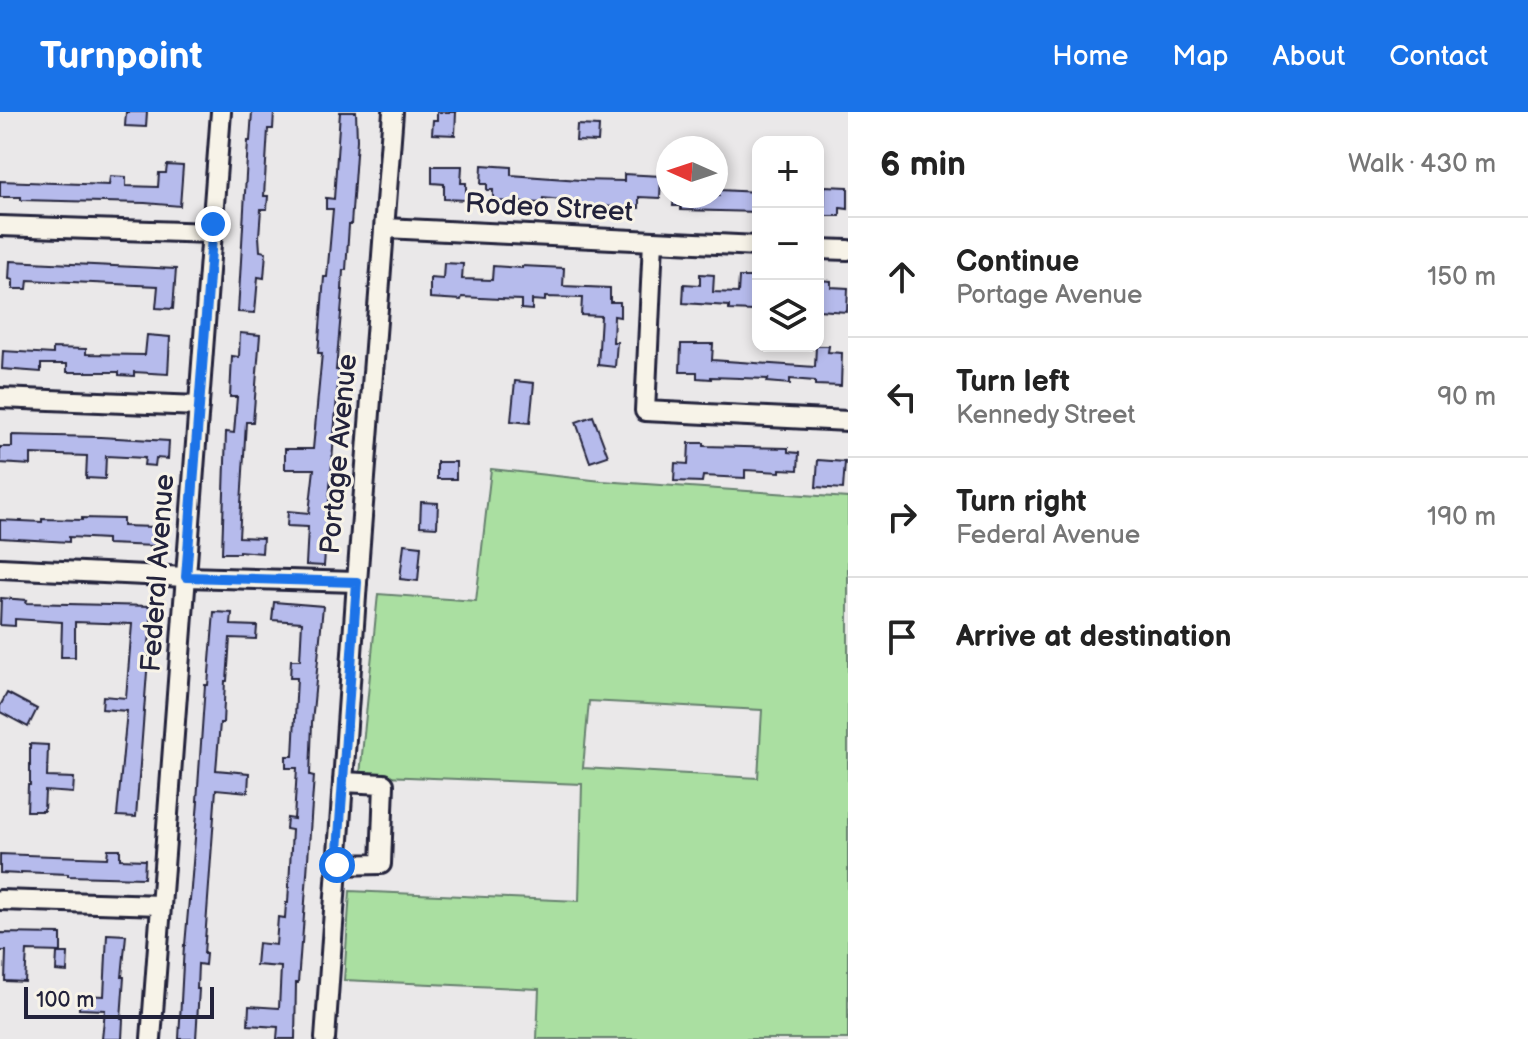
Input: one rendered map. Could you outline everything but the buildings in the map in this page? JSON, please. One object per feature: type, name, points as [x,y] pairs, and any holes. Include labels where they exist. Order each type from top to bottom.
[{"type":"street","name":"Federal Avenue","points":[[151,1039],[221,112]]},
{"type":"street","name":"Portage Avenue","points":[[325,1039],[393,112]]},
{"type":"street","points":[[0,226],[212,233]]},
{"type":"street","name":"Rodeo Street","points":[[385,228],[752,246]]},
{"type":"street","points":[[653,241],[645,411],[848,421]]},
{"type":"street","points":[[824,249],[848,250]]},
{"type":"street","points":[[0,398],[199,406]]},
{"type":"street","points":[[0,568],[357,582]]},
{"type":"street","points":[[337,865],[381,864],[384,784],[343,782]]},
{"type":"street","points":[[0,900],[161,905]]},
{"type":"green space","points":[[491,469],[602,481],[848,498],[848,1039],[537,1039],[539,989],[344,980],[350,891],[579,901],[582,784],[360,775],[378,594],[476,601]],"holes":[[[589,701],[762,710],[758,778],[583,768]]]},
{"type":"route","points":[[213,224],[186,577],[357,582],[337,865]]}]
